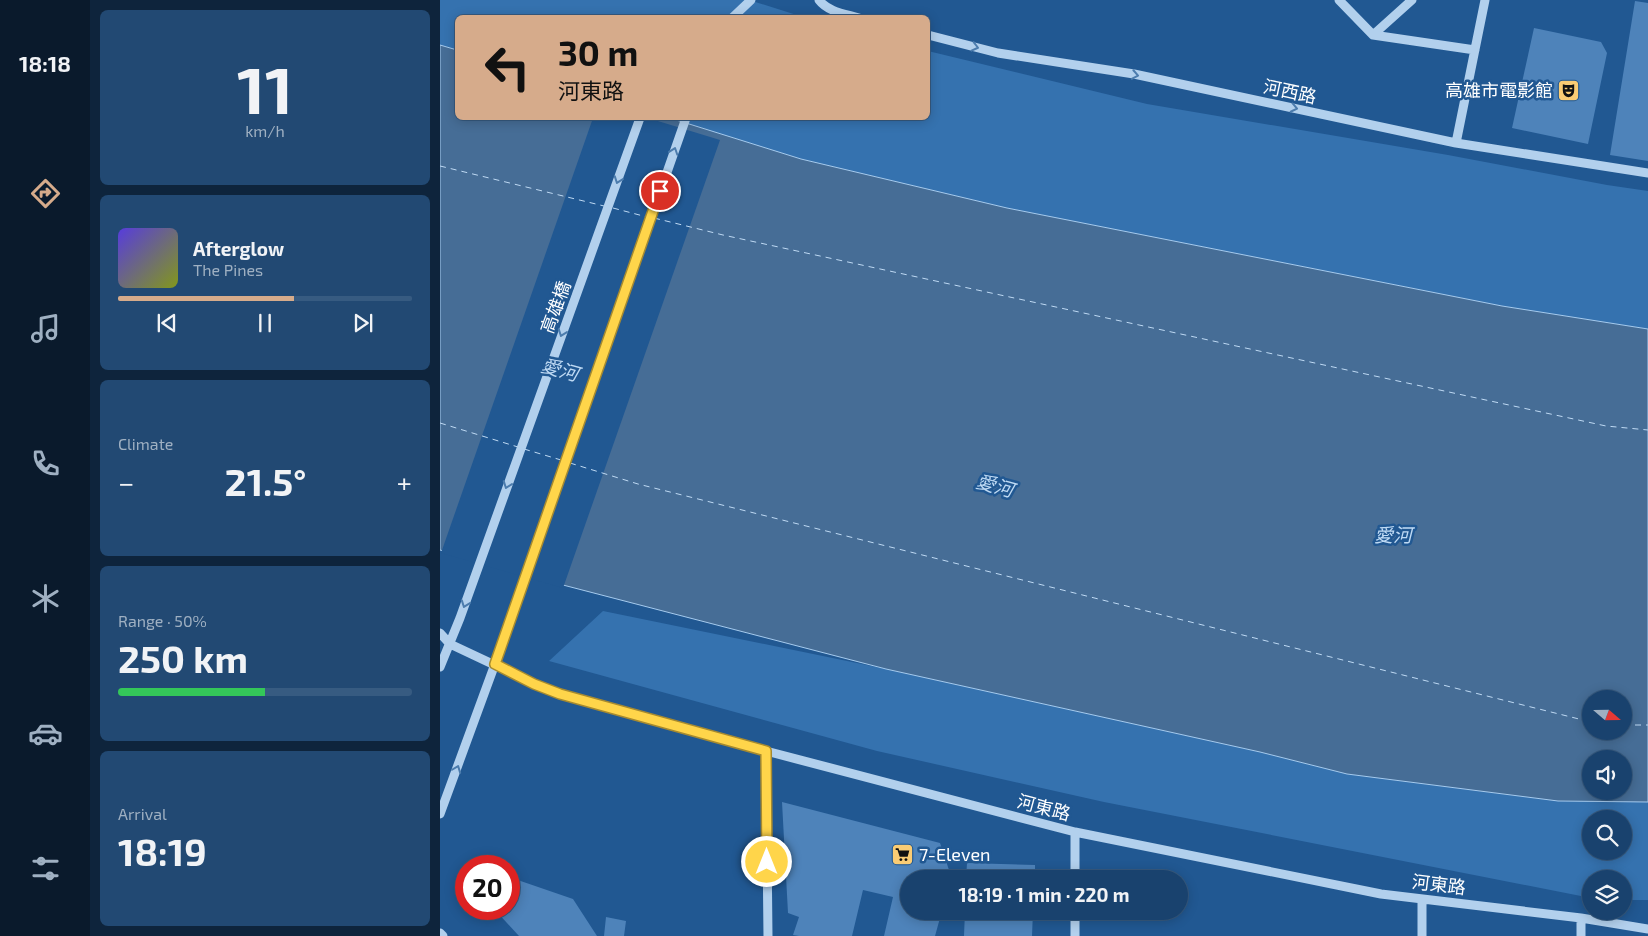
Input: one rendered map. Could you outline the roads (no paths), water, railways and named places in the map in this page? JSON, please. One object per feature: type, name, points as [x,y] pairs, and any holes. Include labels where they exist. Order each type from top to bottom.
[{"type":"street","points":[[735,15],[751,0]]},
{"type":"street","points":[[819,0],[822,5],[848,15]]},
{"type":"street","points":[[1340,0],[1373,35],[1475,50]]},
{"type":"street","points":[[1373,35],[1412,0]]},
{"type":"street","points":[[1456,143],[1485,0]]},
{"type":"street","name":"河西路","points":[[930,36],[998,53],[1134,74],[1456,143],[1648,173]]},
{"type":"street","name":"高雄橋","points":[[440,667],[445,644],[479,563],[639,120]]},
{"type":"street","points":[[440,814],[495,664],[685,120]]},
{"type":"street","points":[[440,634],[445,644]]},
{"type":"street","name":"河東路","points":[[445,644],[495,664],[534,684],[560,694],[766,751],[1075,832],[1381,894],[1581,918],[1648,929]]},
{"type":"street","points":[[766,751],[768,936]]},
{"type":"street","points":[[1075,832],[1075,870]]},
{"type":"street","points":[[1422,899],[1422,936]]},
{"type":"street","points":[[1581,918],[1581,936]]},
{"type":"street","points":[[1075,920],[1075,936]]},
{"type":"street","points":[[440,933],[443,936]]},
{"type":"water","name":"愛河","points":[[440,45],[455,49],[455,120],[676,120],[801,159],[1007,208],[1502,306],[1648,329],[1648,802],[1558,801],[1347,774],[1260,752],[886,669],[563,585],[440,550]]},
{"type":"place","name":"高雄市電影館","points":[[1569,90]]},
{"type":"place","name":"7-Eleven","points":[[903,854]]}]
